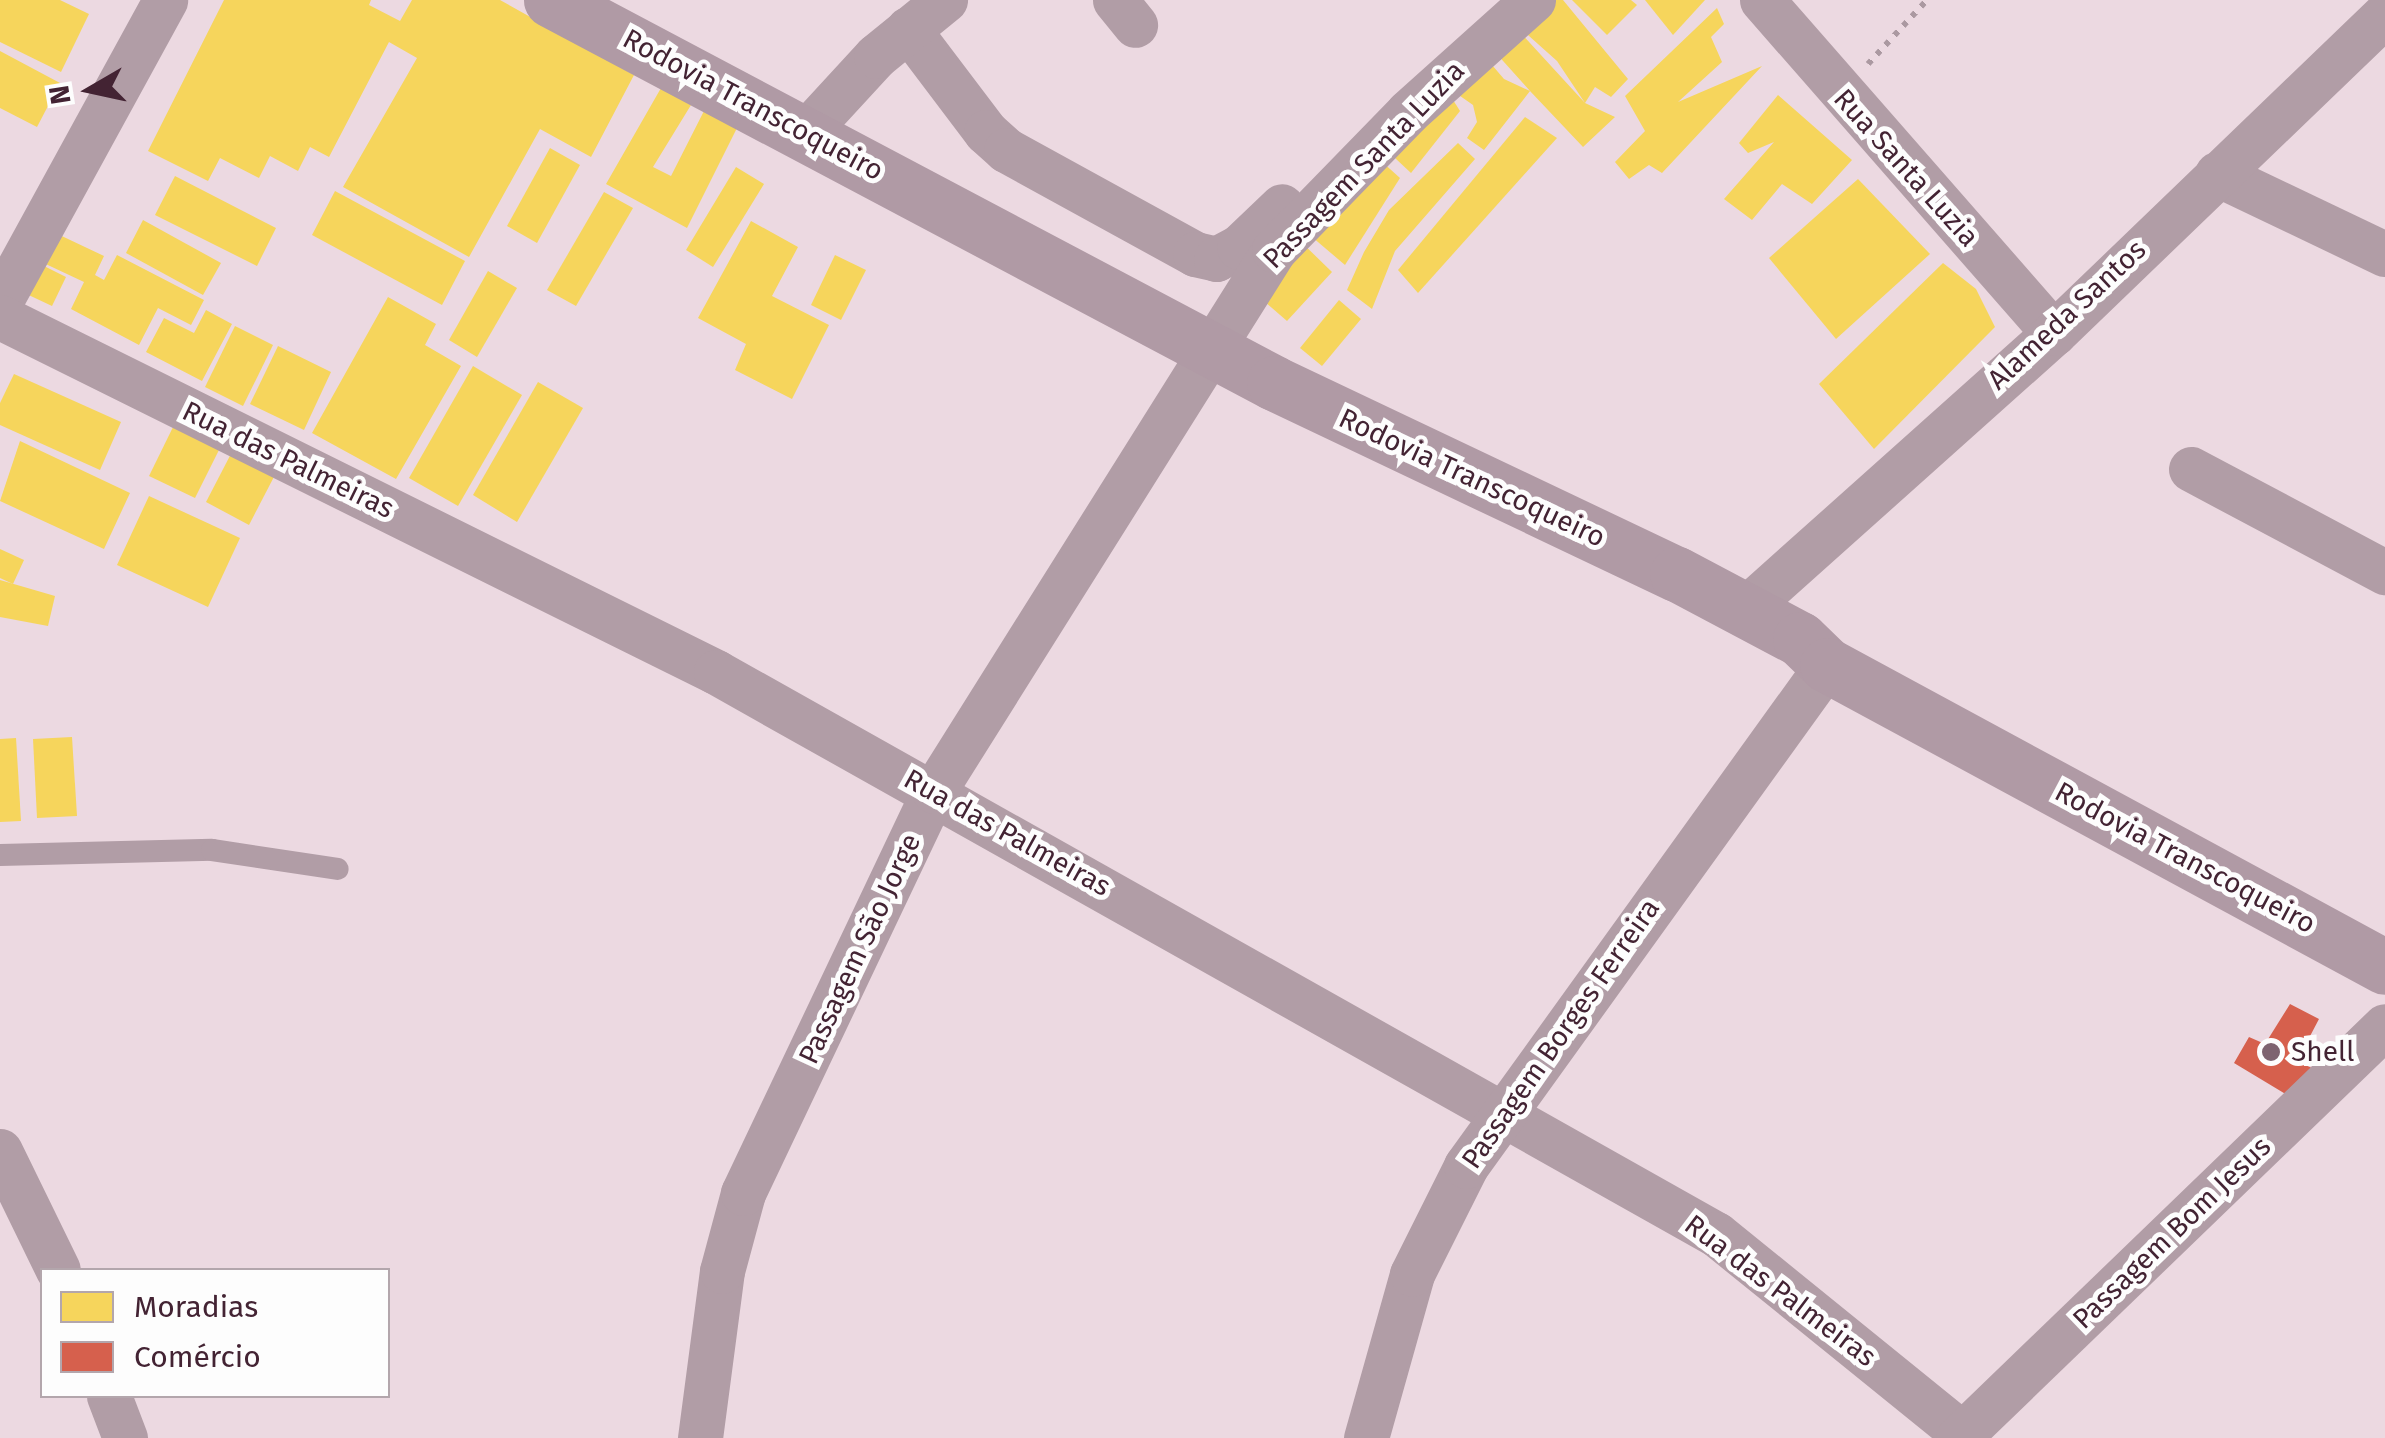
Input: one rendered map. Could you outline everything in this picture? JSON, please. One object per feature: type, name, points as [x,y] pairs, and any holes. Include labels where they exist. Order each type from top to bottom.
[{"type":"main road","name":"Rodovia Transcoqueiro","points":[[551,0],[1211,344],[1274,383],[1800,639],[1827,664],[2385,968]]},
{"type":"street","points":[[0,302],[165,0]]},
{"type":"street","points":[[806,132],[908,30],[945,0]]},
{"type":"street","points":[[908,30],[986,132],[1006,150],[1195,254],[1216,259],[1239,247],[1498,0]]},
{"type":"street","name":"Passagem Santa Luzia","points":[[1211,344],[1274,250],[1408,112],[1533,0]]},
{"type":"street","name":"Rua Santa Luzia","points":[[1762,0],[2054,333]]},
{"type":"street","name":"Alameda Santos","points":[[1744,610],[2054,333],[2385,14]]},
{"type":"street","points":[[2217,174],[2385,254]]},
{"type":"street","name":"Rua das Palmeiras","points":[[0,317],[698,663],[934,790],[1716,1234],[1960,1436]]},
{"type":"street","name":"Passagem São Jorge","points":[[700,1438],[722,1270],[743,1193],[934,790],[1211,344]]},
{"type":"street","points":[[2191,468],[2385,572]]},
{"type":"street","name":"Passagem Borges Ferreira","points":[[1366,1438],[1412,1274],[1466,1166],[1827,664]]},
{"type":"street","name":"Passagem Bom Jesus","points":[[1960,1436],[2385,1026]]},
{"type":"street","points":[[0,1151],[57,1268]]},
{"type":"street","points":[[110,1398],[126,1438]]},
{"type":"lane","points":[[0,855],[212,850],[338,869]]},
{"type":"path","points":[[1841,94],[1926,0]]},
{"type":"building: Moradias","points":[[0,0],[60,0],[89,14],[61,72],[0,42]]},
{"type":"building: Moradias","points":[[224,0],[371,0],[369,5],[400,21],[412,0],[500,0],[634,75],[591,157],[540,129],[469,257],[343,187],[417,58],[389,42],[329,157],[310,147],[298,171],[270,156],[259,178],[220,158],[208,181],[148,151]]},
{"type":"building: Moradias","points":[[1551,0],[1563,0],[1628,79],[1611,97],[1595,87],[1585,103],[1557,61],[1520,28]]},
{"type":"building: Moradias","points":[[1572,0],[1631,0],[1637,5],[1607,35]]},
{"type":"building: Moradias","points":[[1645,0],[1705,0],[1673,35]]},
{"type":"building: Moradias","points":[[1717,8],[1724,24],[1711,37],[1722,62],[1678,102],[1762,66],[1662,173],[1649,165],[1629,179],[1615,162],[1645,131],[1625,96]]},
{"type":"building: Moradias","points":[[1518,30],[1585,103],[1615,117],[1583,147],[1495,52]]},
{"type":"building: Moradias","points":[[0,51],[60,83],[37,127],[0,108]]},
{"type":"building: Moradias","points":[[1486,58],[1504,79],[1530,91],[1484,150],[1467,138],[1477,122],[1473,105],[1443,84]]},
{"type":"building: Moradias","points":[[1443,84],[1460,111],[1411,173],[1380,144]]},
{"type":"building: Moradias","points":[[661,88],[691,105],[653,167],[671,176],[705,109],[738,126],[687,228],[606,184]]},
{"type":"building: Moradias","points":[[1778,95],[1852,160],[1812,204],[1782,184],[1752,220],[1724,199],[1774,142],[1748,153],[1739,143]]},
{"type":"building: Moradias","points":[[1525,117],[1557,138],[1418,293],[1398,270]]},
{"type":"building: Moradias","points":[[1458,143],[1475,159],[1395,251],[1372,309],[1347,290],[1364,252],[1389,210]]},
{"type":"building: Moradias","points":[[550,148],[580,165],[537,243],[507,226]]},
{"type":"building: Moradias","points":[[1380,160],[1400,178],[1345,265],[1305,231]]},
{"type":"building: Moradias","points":[[736,167],[764,184],[713,267],[686,250]]},
{"type":"building: Moradias","points":[[175,176],[276,228],[257,266],[155,215]]},
{"type":"building: Moradias","points":[[1858,179],[1930,254],[1836,339],[1769,258]]},
{"type":"building: Moradias","points":[[335,191],[465,261],[442,305],[312,235]]},
{"type":"building: Moradias","points":[[604,192],[633,208],[576,306],[547,290]]},
{"type":"building: Moradias","points":[[143,220],[221,263],[203,295],[126,253]]},
{"type":"building: Moradias","points":[[751,221],[798,247],[772,296],[829,325],[792,399],[735,370],[746,344],[698,318]]},
{"type":"building: Moradias","points":[[49,230],[104,256],[95,275],[104,280],[117,255],[204,300],[191,325],[158,308],[139,345],[71,309],[84,282],[35,259]]},
{"type":"building: Moradias","points":[[1294,235],[1332,272],[1287,321],[1250,289]]},
{"type":"building: Moradias","points":[[835,255],[866,270],[841,320],[811,305]]},
{"type":"building: Moradias","points":[[32,260],[66,277],[52,306],[18,290]]},
{"type":"building: Moradias","points":[[1943,263],[1976,289],[1995,327],[1874,449],[1819,384]]},
{"type":"building: Moradias","points":[[488,271],[517,288],[477,357],[449,340]]},
{"type":"building: Moradias","points":[[388,297],[436,324],[425,345],[461,366],[396,479],[312,433]]},
{"type":"building: Moradias","points":[[1339,300],[1361,319],[1322,366],[1300,348]]},
{"type":"building: Moradias","points":[[206,310],[232,324],[202,381],[146,352],[164,318],[194,333]]},
{"type":"building: Moradias","points":[[235,326],[273,345],[243,406],[205,387]]},
{"type":"building: Moradias","points":[[278,346],[331,372],[304,430],[250,404]]},
{"type":"building: Moradias","points":[[473,366],[522,395],[458,506],[409,478]]},
{"type":"building: Moradias","points":[[14,374],[121,422],[100,470],[0,425],[0,403]]},
{"type":"building: Moradias","points":[[538,382],[583,408],[517,522],[473,495]]},
{"type":"building: Moradias","points":[[176,421],[222,444],[195,498],[149,476]]},
{"type":"building: Moradias","points":[[20,441],[130,493],[104,549],[0,501]]},
{"type":"building: Moradias","points":[[234,448],[277,471],[249,525],[206,502]]},
{"type":"building: Moradias","points":[[149,496],[240,538],[208,607],[117,565]]},
{"type":"building: Moradias","points":[[0,549],[24,560],[13,584],[0,578]]},
{"type":"building: Moradias","points":[[0,580],[55,596],[48,626],[0,617]]},
{"type":"building: Moradias","points":[[72,737],[77,816],[37,818],[33,739]]},
{"type":"building: Moradias","points":[[16,738],[21,821],[0,822],[0,739]]},
{"type":"building: Comércio","name":"Shell","points":[[2290,1004],[2319,1019],[2297,1061],[2316,1070],[2294,1099],[2234,1063],[2249,1037],[2265,1044]]},
{"type":"place","name":"Shell","points":[[2271,1052]]}]
